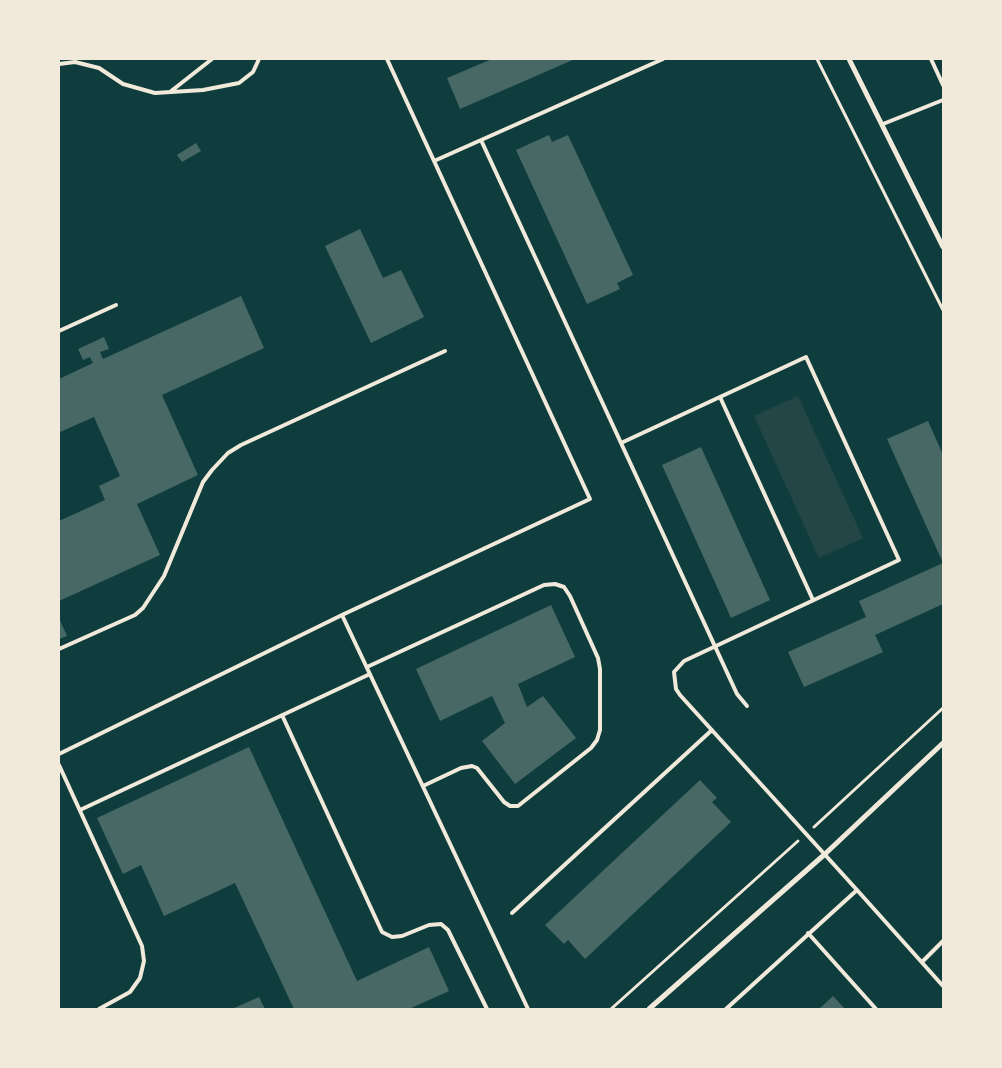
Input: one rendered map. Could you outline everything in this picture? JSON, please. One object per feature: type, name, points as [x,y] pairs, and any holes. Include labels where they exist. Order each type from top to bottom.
[{"type":"street","points":[[849,59],[943,247]]},
{"type":"street","points":[[649,1009],[824,854],[943,743]]},
{"type":"lane","points":[[170,92],[212,59]]},
{"type":"lane","points":[[59,64],[75,62],[99,68],[123,84],[155,93],[203,90],[239,83],[253,72],[259,59]]},
{"type":"lane","points":[[59,754],[342,615],[590,499],[387,59]]},
{"type":"lane","points":[[434,161],[663,59]]},
{"type":"lane","points":[[931,59],[943,84]]},
{"type":"lane","points":[[883,124],[943,100]]},
{"type":"lane","points":[[481,140],[737,694],[747,706]]},
{"type":"lane","points":[[59,331],[116,305]]},
{"type":"lane","points":[[59,649],[135,615],[143,608],[164,576],[203,482],[228,453],[241,445],[445,351]]},
{"type":"lane","points":[[621,443],[806,357],[898,560],[684,661],[674,672],[676,689],[943,986]]},
{"type":"lane","points":[[720,397],[813,600]]},
{"type":"lane","points":[[367,667],[544,585],[554,584],[564,587],[570,596],[598,658],[600,669],[600,730],[597,740],[591,748],[518,806],[510,806],[504,802],[477,768],[472,766],[461,768],[423,786]]},
{"type":"lane","points":[[342,615],[528,1009]]},
{"type":"lane","points":[[80,810],[370,674]]},
{"type":"lane","points":[[282,715],[382,932],[392,937],[402,936],[429,925],[441,924],[448,930],[487,1009]]},
{"type":"lane","points":[[512,913],[712,730]]},
{"type":"lane","points":[[59,765],[142,946],[144,961],[140,978],[130,992],[99,1009]]},
{"type":"lane","points":[[726,1009],[857,890]]},
{"type":"lane","points":[[808,933],[876,1009]]},
{"type":"lane","points":[[922,962],[943,940]]},
{"type":"path","points":[[817,59],[943,310]]},
{"type":"path","points":[[611,1009],[943,708]]},
{"type":"shaded area","points":[[798,396],[863,538],[819,558],[754,416]]},
{"type":"building","points":[[492,59],[575,59],[460,109],[447,78]]},
{"type":"building","points":[[549,135],[552,142],[568,135],[633,275],[617,283],[620,289],[587,304],[516,150]]},
{"type":"building","points":[[196,143],[201,151],[182,162],[177,155]]},
{"type":"building","points":[[360,229],[383,278],[401,270],[424,317],[371,343],[325,246]]},
{"type":"building","points":[[241,296],[264,348],[162,395],[198,475],[137,504],[160,555],[59,601],[59,521],[105,500],[99,486],[120,476],[94,417],[60,432],[59,379],[93,363],[90,357],[83,360],[78,349],[104,337],[109,349],[100,352],[103,359]]},
{"type":"building","points":[[928,421],[943,455],[943,563],[887,439]]},
{"type":"building","points":[[701,447],[770,600],[731,618],[662,465]]},
{"type":"building","points":[[943,563],[943,604],[875,635],[883,652],[804,687],[788,652],[866,617],[859,601]]},
{"type":"building","points":[[551,605],[575,657],[518,684],[527,707],[543,696],[576,738],[515,784],[482,741],[505,723],[492,696],[440,721],[416,669]]},
{"type":"building","points":[[59,618],[67,636],[59,639]]},
{"type":"building","points":[[249,747],[357,981],[429,947],[449,991],[409,1009],[294,1009],[235,883],[164,916],[141,865],[123,874],[97,818]]},
{"type":"building","points":[[700,780],[717,798],[712,802],[731,822],[585,959],[568,940],[564,944],[545,925]]},
{"type":"building","points":[[833,996],[845,1009],[819,1009]]},
{"type":"building","points":[[259,997],[265,1009],[232,1009]]}]
